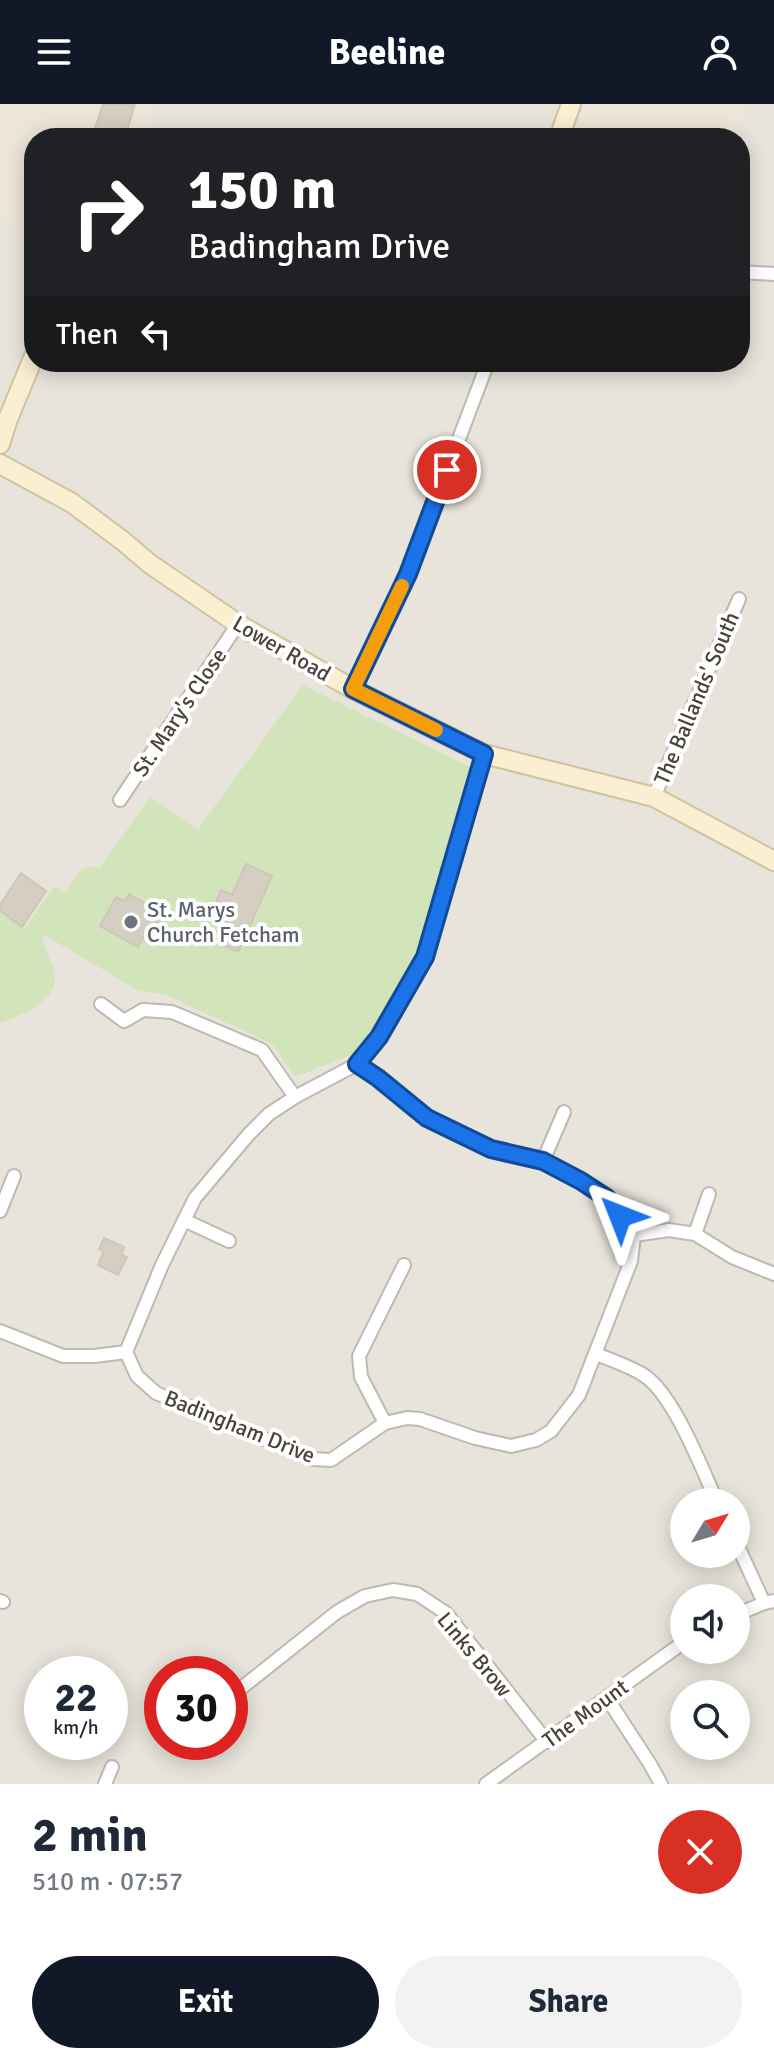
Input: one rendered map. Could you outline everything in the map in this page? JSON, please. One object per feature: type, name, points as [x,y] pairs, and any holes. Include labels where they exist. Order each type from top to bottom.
[{"type":"street","points":[[563,128],[571,104]]},
{"type":"street","points":[[750,273],[774,274]]},
{"type":"street","points":[[1,438],[28,372]]},
{"type":"street","points":[[353,689],[408,574],[484,372]]},
{"type":"street","name":"Lower Road","points":[[34,482],[0,480],[0,465],[34,482],[61,497],[95,519],[150,564],[238,624],[353,689],[484,754],[654,797],[774,861]]},
{"type":"street","name":"The Ballands' South","points":[[654,797],[739,599]]},
{"type":"street","name":"St. Mary's Close","points":[[120,800],[238,624]]},
{"type":"street","points":[[0,1331],[63,1356],[126,1352],[141,1312],[195,1198],[269,1114],[357,1064],[379,1037],[425,957],[484,754]]},
{"type":"street","points":[[101,1004],[124,1021],[143,1010],[172,1012],[262,1050],[295,1097]]},
{"type":"street","points":[[357,1064],[427,1118],[491,1149],[543,1161],[581,1181],[607,1198],[634,1235],[631,1261],[579,1395],[551,1431],[536,1440],[511,1446],[475,1438],[420,1419],[407,1418],[385,1423],[361,1377],[359,1356],[404,1265]]},
{"type":"street","points":[[543,1161],[564,1112]]},
{"type":"street","points":[[0,1211],[14,1176]]},
{"type":"street","points":[[695,1234],[709,1194]]},
{"type":"street","points":[[184,1220],[229,1241]]},
{"type":"street","points":[[634,1235],[669,1230],[695,1234],[732,1257],[774,1274]]},
{"type":"street","name":"Badingham Drive","points":[[126,1352],[137,1376],[156,1393],[312,1459],[331,1460],[385,1423]]},
{"type":"street","points":[[596,1354],[644,1374],[654,1384],[674,1411],[710,1488]]},
{"type":"street","points":[[750,1567],[769,1602],[750,1609]]},
{"type":"street","name":"Links Brow","points":[[248,1683],[337,1612],[365,1596],[393,1590],[417,1594],[446,1613],[547,1742]]},
{"type":"street","name":"The Mount","points":[[486,1784],[670,1652]]},
{"type":"street","points":[[607,1698],[661,1784]]},
{"type":"street","points":[[105,1784],[112,1767]]},
{"type":"shaded area","points":[[0,104],[774,104],[774,1784],[0,1784]]},
{"type":"shaded area","points":[[0,104],[154,104],[150,128],[24,128],[24,243],[9,221],[0,218]]},
{"type":"shaded area","points":[[583,104],[748,104],[740,128],[574,128]]},
{"type":"green space","points":[[303,685],[472,768],[416,959],[377,1027],[351,1055],[295,1077],[272,1044],[164,994],[139,991],[43,934],[54,970],[52,990],[38,1005],[0,1023],[0,913],[24,929],[55,886],[65,893],[83,869],[100,868],[150,797],[198,829]]},
{"type":"building","points":[[103,104],[135,104],[128,128],[95,128]]},
{"type":"building","points":[[246,864],[272,876],[238,952],[213,941],[226,912],[214,907],[221,890],[232,895]]},
{"type":"building","points":[[21,873],[46,891],[22,927],[0,911],[0,905]]},
{"type":"building","name":"St. Marys Church Fetcham","points":[[129,894],[159,912],[155,920],[163,924],[154,941],[144,936],[138,947],[100,926],[116,897],[125,901]]},
{"type":"building","points":[[104,1238],[124,1247],[122,1255],[127,1257],[118,1275],[98,1265],[104,1251],[99,1249]]},
{"type":"slow traffic","points":[[402,586],[353,689],[436,730]]},
{"type":"place","name":"St. Marys Church Fetcham","points":[[131,922]]},
{"type":"route","points":[[447,470],[408,574],[353,689],[484,754],[425,957],[379,1037],[357,1064],[427,1118],[491,1149],[543,1161],[607,1198],[620,1216]]}]
